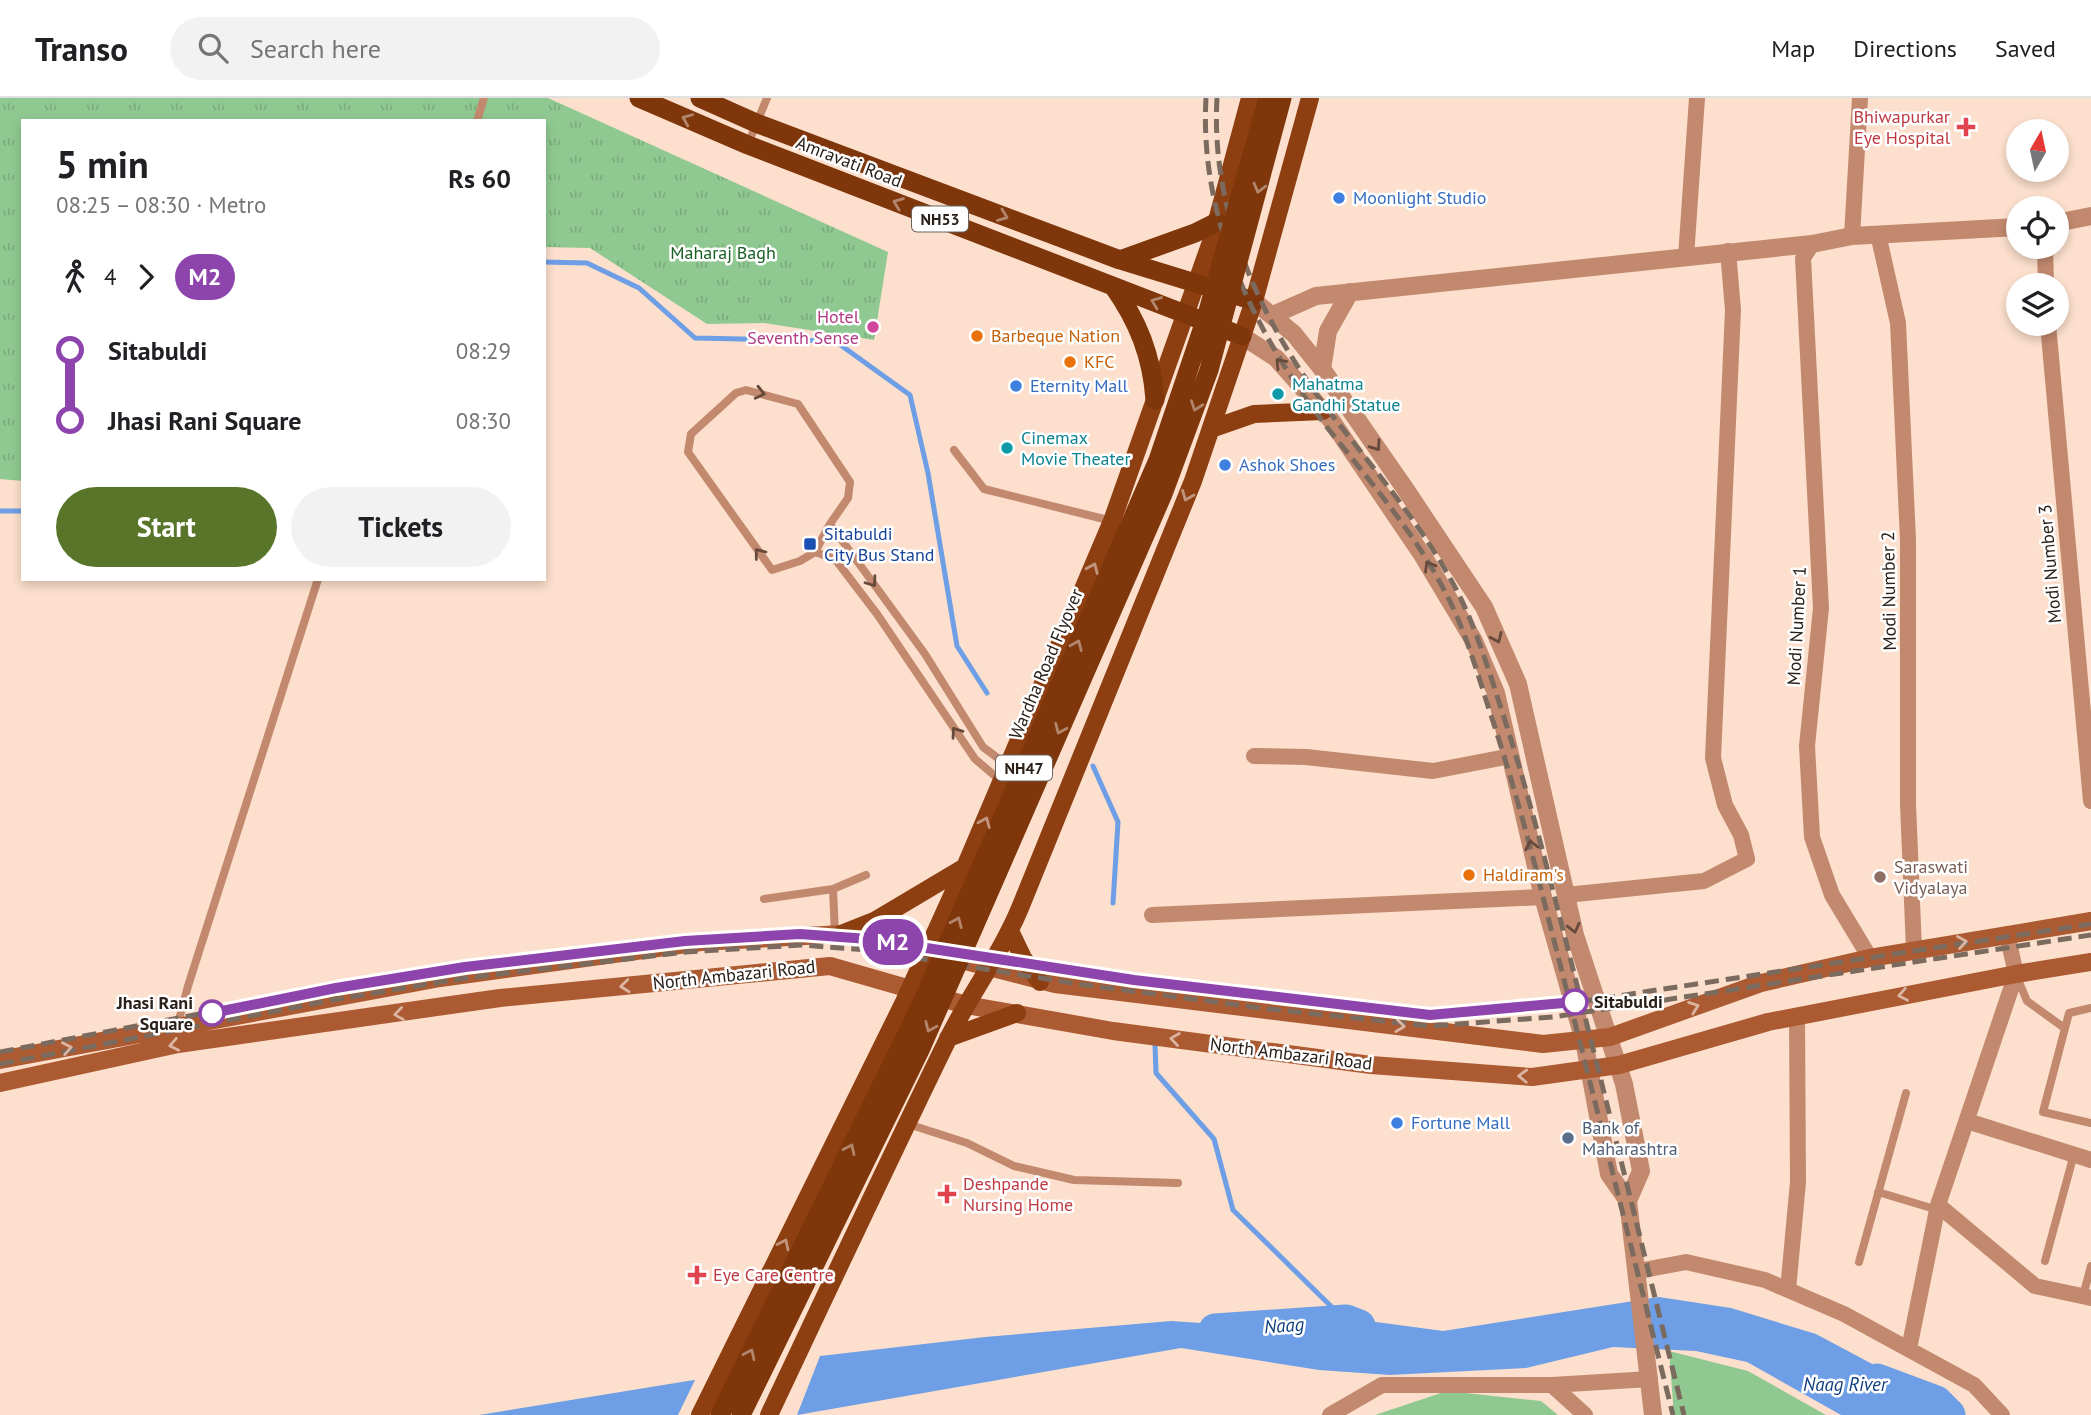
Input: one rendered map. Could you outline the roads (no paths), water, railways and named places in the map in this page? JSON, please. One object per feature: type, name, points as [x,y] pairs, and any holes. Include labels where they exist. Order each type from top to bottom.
[{"type":"highway","name":"Amravati Road","points":[[639,98],[748,145],[1242,336]]},
{"type":"highway","name":"Amravati Road","points":[[700,98],[756,122],[1120,260],[1196,284],[1252,308]]},
{"type":"highway","name":"Wardha Road Flyover","points":[[720,1415],[921,1005],[1158,460],[1206,318],[1268,98]]},
{"type":"highway","name":"NH47","points":[[741,1415],[921,1048],[1163,494],[1209,370],[1282,98]]},
{"type":"highway","points":[[1120,260],[1184,238],[1217,222]]},
{"type":"highway","points":[[1113,286],[1131,314],[1146,348],[1153,368],[1155,400]]},
{"type":"main road","points":[[700,1415],[909,990],[965,867],[1112,521],[1217,222],[1250,98]]},
{"type":"main road","points":[[769,1415],[948,1038],[987,966],[1010,931],[1188,494],[1252,308],[1310,98]]},
{"type":"main road","points":[[1211,429],[1254,414],[1323,411]]},
{"type":"main road","points":[[838,934],[876,920],[965,867]]},
{"type":"main road","name":"North Ambazari Road","points":[[0,1060],[440,978],[701,942],[838,934],[926,951],[1040,982],[1543,1044],[1610,1037],[1761,983],[1870,958],[2091,921]]},
{"type":"main road","points":[[1010,931],[1023,958],[1040,982]]},
{"type":"main road","name":"North Ambazari Road","points":[[0,1083],[178,1044],[500,998],[830,966],[966,1005],[1113,1031],[1371,1065],[1532,1077],[1619,1065],[1797,1016],[2091,962]]},
{"type":"main road","points":[[440,978],[446,1007]]},
{"type":"main road","points":[[948,1038],[1017,1013]]},
{"type":"street","points":[[1686,257],[1697,98]]},
{"type":"street","points":[[1852,236],[1860,98]]},
{"type":"street","points":[[2069,220],[2091,216]]},
{"type":"street","points":[[1273,315],[1316,296],[1812,244],[1852,236],[2006,228]]},
{"type":"street","name":"Modi Number 2","points":[[1878,234],[1898,336],[1908,540],[1908,804],[1914,950]]},
{"type":"street","name":"Modi Number 1","points":[[1812,244],[1803,258],[1821,594],[1807,746],[1812,836],[1832,895],[1870,958]]},
{"type":"street","points":[[1566,895],[1704,881],[1747,859],[1741,835],[1725,805],[1713,758],[1734,310],[1728,251]]},
{"type":"street","points":[[1322,369],[1328,331],[1350,292]]},
{"type":"street","points":[[1252,308],[1273,315],[1322,369],[1484,607],[1518,684],[1575,935],[1619,1065],[1641,1171],[1628,1201]]},
{"type":"street","points":[[1242,336],[1276,358],[1323,411],[1423,556],[1474,641],[1496,693],[1543,897],[1584,1041],[1609,1174],[1628,1201],[1642,1295],[1653,1415]]},
{"type":"street","name":"Modi Number 3","points":[[2049,336],[2091,801]]},
{"type":"street","points":[[1254,756],[1306,757],[1433,771],[1511,756]]},
{"type":"street","points":[[1152,915],[1543,897]]},
{"type":"street","points":[[1909,1349],[1938,1208],[2016,974],[2007,934]]},
{"type":"street","points":[[1788,1290],[1798,1182],[1797,1016]]},
{"type":"street","points":[[1967,1121],[2091,1160]]},
{"type":"street","points":[[1938,1208],[2035,1286],[2087,1297]]},
{"type":"street","points":[[1638,1270],[1686,1262],[1765,1280],[1844,1314],[1974,1385],[2001,1415]]},
{"type":"street","points":[[1330,1415],[1382,1385],[1552,1385],[1649,1372]]},
{"type":"street","points":[[1552,1385],[1585,1415]]},
{"type":"lane","points":[[478,119],[484,98]]},
{"type":"lane","points":[[748,145],[767,98]]},
{"type":"lane","points":[[746,390],[797,404],[850,482],[848,498],[815,552],[800,561],[772,570],[688,452],[691,434],[736,393],[746,390]]},
{"type":"lane","points":[[954,450],[984,489],[1112,521]]},
{"type":"lane","points":[[830,524],[925,654],[983,747],[1005,774]]},
{"type":"lane","points":[[815,552],[835,559],[877,614],[975,759],[1005,774]]},
{"type":"lane","points":[[177,1027],[317,581]]},
{"type":"lane","points":[[764,899],[833,889],[866,874]]},
{"type":"lane","points":[[833,889],[838,934]]},
{"type":"lane","points":[[2016,974],[2027,1001],[2063,1027]]},
{"type":"lane","points":[[2091,1008],[2069,1013],[2063,1027],[2043,1112],[2091,1123]]},
{"type":"lane","points":[[1859,1262],[1906,1093]]},
{"type":"lane","points":[[908,1124],[967,1143],[1014,1166],[1074,1180],[1178,1183]]},
{"type":"lane","points":[[2045,1261],[2074,1154]]},
{"type":"lane","points":[[1878,1192],[1938,1208]]},
{"type":"lane","points":[[2087,1297],[2091,1266]]},
{"type":"water","name":"Naag River","points":[[1659,1297],[1731,1308],[1816,1334],[1904,1381],[1938,1415],[1841,1415],[1747,1362],[1696,1351],[1613,1347],[1526,1368],[1390,1375],[1319,1370],[1181,1348],[797,1415],[820,1356],[985,1337],[1171,1321],[1275,1328],[1354,1319],[1443,1331]]},
{"type":"water","points":[[694,1380],[678,1415],[479,1415]]},
{"type":"waterway","points":[[546,262],[587,263],[639,288],[695,338],[835,341],[910,395],[928,473],[957,646],[987,693]]},
{"type":"waterway","points":[[0,511],[21,511]]},
{"type":"waterway","points":[[1093,766],[1118,822],[1113,903]]},
{"type":"waterway","points":[[1155,1045],[1156,1073],[1214,1139],[1233,1210],[1346,1321]]},
{"type":"waterway","name":"Naag","points":[[1215,1330],[1346,1321],[1359,1326]]},
{"type":"waterway","points":[[1877,1380],[1936,1402],[1949,1415]]},
{"type":"railway","points":[[1206,98],[1206,144],[1212,189],[1223,232],[1256,316],[1303,394],[1389,506],[1430,565],[1449,600],[1468,645],[1529,842],[1673,1415]]},
{"type":"railway","points":[[1217,98],[1217,143],[1223,187],[1233,230],[1266,312],[1313,388],[1439,559],[1465,608],[1483,653],[1546,863],[1684,1415]]},
{"type":"railway","points":[[0,1052],[336,988],[465,967],[685,941],[801,934],[868,939],[1080,973],[1270,998],[1430,1015],[1552,1006],[2091,924]]},
{"type":"railway","points":[[0,1064],[338,999],[466,978],[686,952],[801,945],[867,950],[1078,984],[1269,1009],[1430,1026],[1553,1017],[2091,935]]},
{"type":"metro line","name":"M2","points":[[212,1013],[336,988],[465,967],[610,948],[800,934],[868,939],[1080,973],[1270,998],[1430,1015],[1575,1002]]},
{"type":"place","name":"Bhiwapurkar Eye Hospital","points":[[1966,127]]},
{"type":"place","name":"Moonlight Studio","points":[[1339,198]]},
{"type":"place","name":"Hotel Seventh Sense","points":[[873,327]]},
{"type":"place","name":"Barbeque Nation","points":[[977,336]]},
{"type":"place","name":"KFC","points":[[1070,362]]},
{"type":"place","name":"Eternity Mall","points":[[1016,386]]},
{"type":"place","name":"Mahatma Gandhi Statue","points":[[1278,394]]},
{"type":"place","name":"Cinemax Movie Theater","points":[[1007,448]]},
{"type":"place","name":"Ashok Shoes","points":[[1225,465]]},
{"type":"place","name":"Sitabuldi City Bus Stand","points":[[810,544]]},
{"type":"place","name":"Haldiram's","points":[[1469,875]]},
{"type":"place","name":"Saraswati Vidyalaya","points":[[1880,877]]},
{"type":"place","name":"Sitabuldi","points":[[1575,1002]]},
{"type":"place","name":"Jhasi Rani Square","points":[[212,1013]]},
{"type":"place","name":"Fortune Mall","points":[[1397,1123]]},
{"type":"place","name":"Bank of Maharashtra","points":[[1568,1138]]},
{"type":"place","name":"Deshpande Nursing Home","points":[[947,1194]]},
{"type":"place","name":"Eye Care Centre","points":[[697,1275]]},
{"type":"park label","name":"Maharaj Bagh","points":[[723,253]]}]
